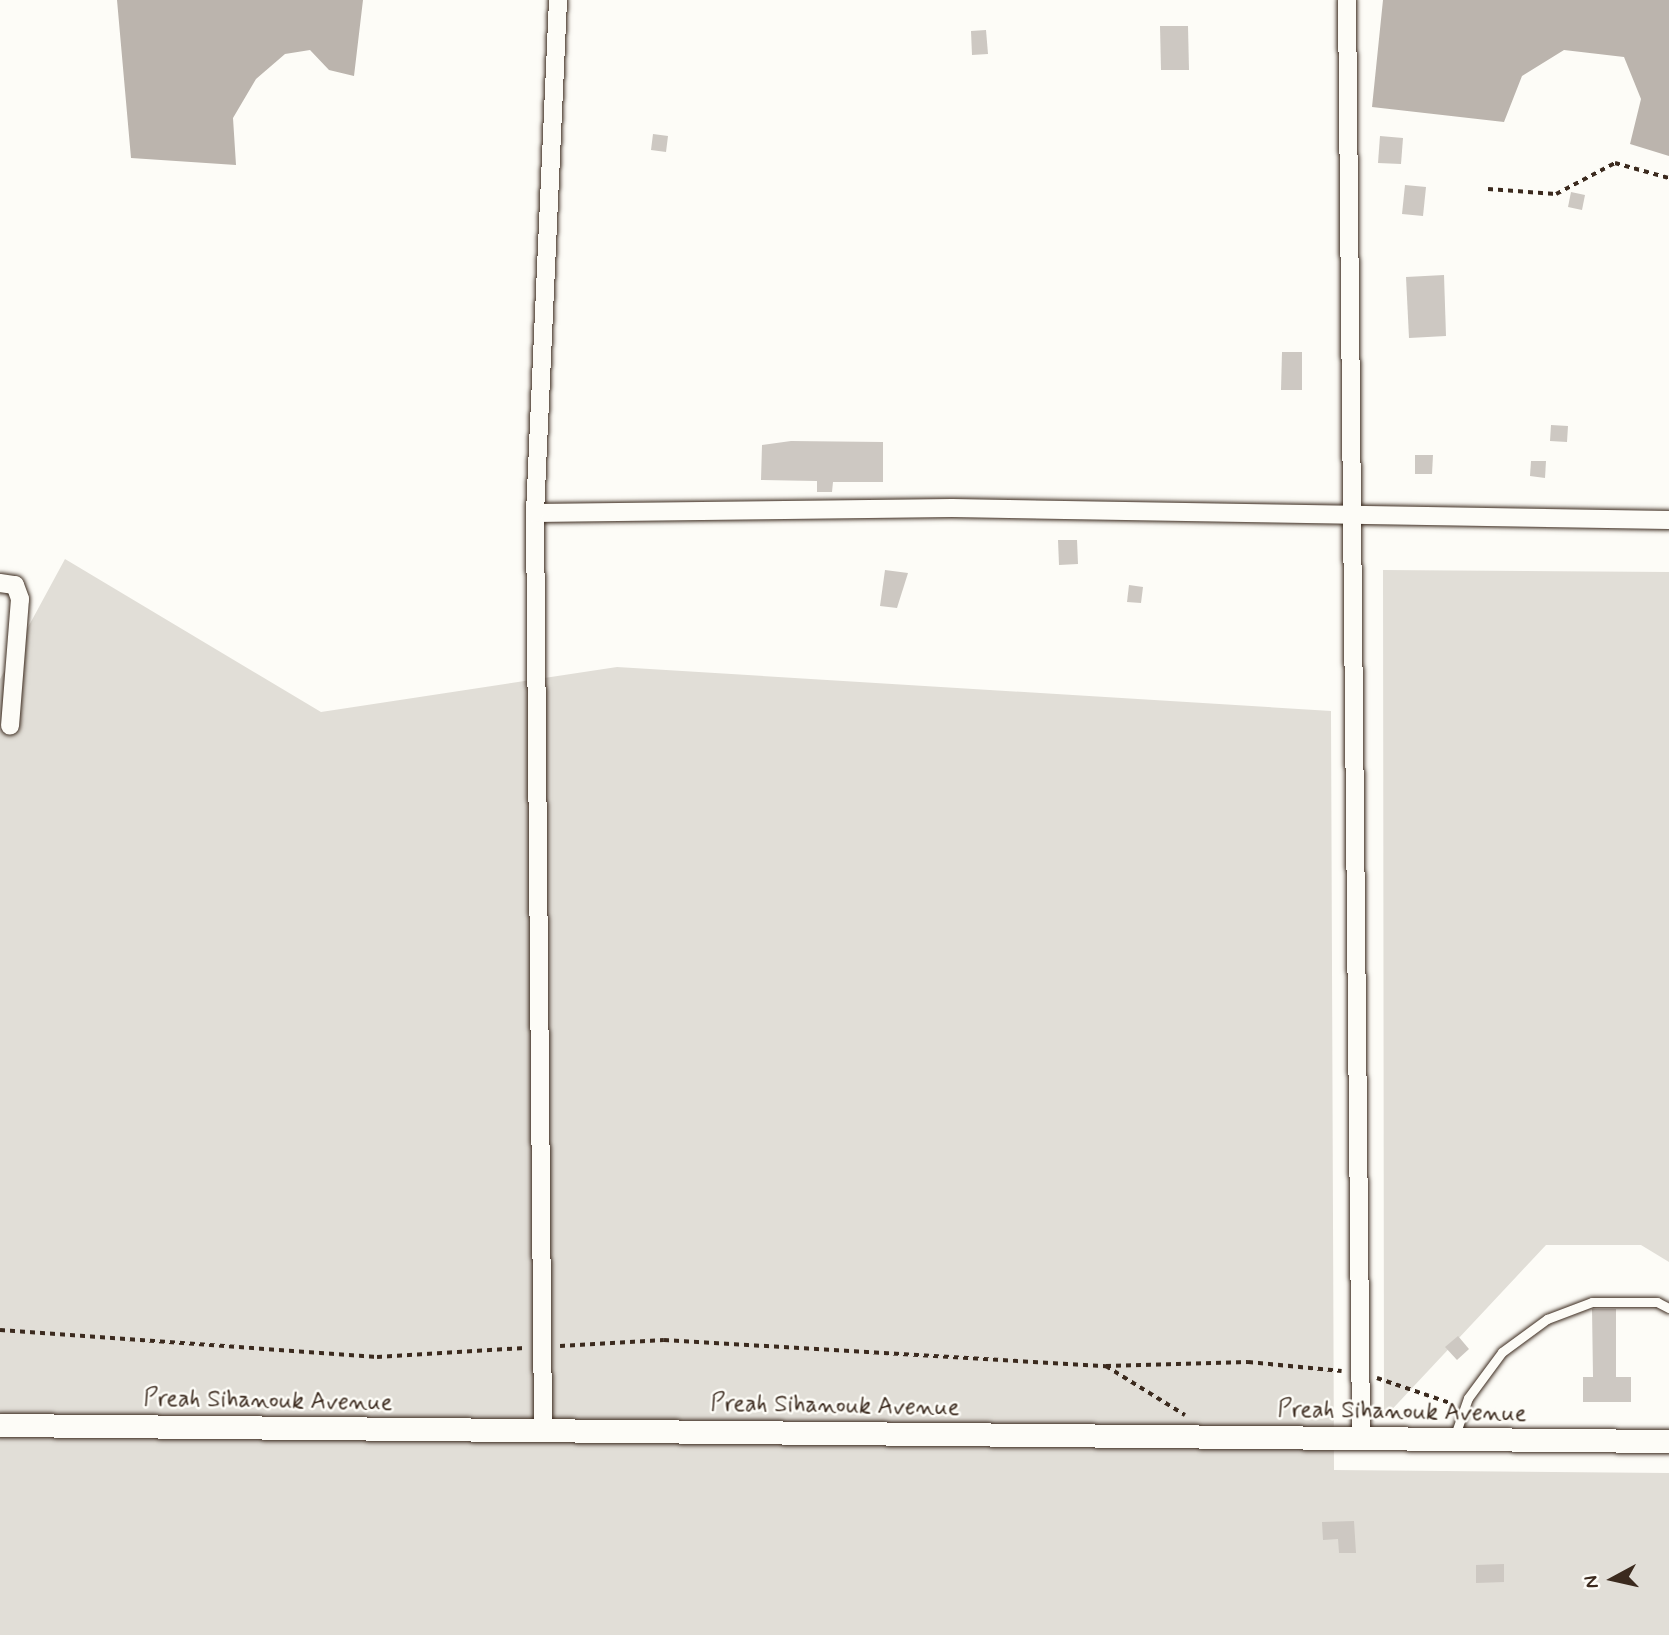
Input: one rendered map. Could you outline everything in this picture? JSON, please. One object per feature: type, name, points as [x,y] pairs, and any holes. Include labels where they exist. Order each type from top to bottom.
[{"type":"street","points":[[543,1430],[536,513],[558,0]]},
{"type":"street","points":[[1347,0],[1361,1437]]},
{"type":"street","points":[[536,513],[951,508],[1354,520],[1669,520]]},
{"type":"street","points":[[0,583],[15,585],[20,599],[10,726]]},
{"type":"street","name":"Preah Sihanouk Avenue","points":[[0,1425],[1669,1441]]},
{"type":"lane","points":[[1453,1439],[1465,1408],[1502,1352],[1547,1319],[1592,1302],[1657,1302],[1669,1308]]},
{"type":"path","points":[[1489,189],[1556,194],[1615,163],[1669,178]]},
{"type":"path","points":[[0,1330],[377,1357],[664,1340],[1106,1366],[1248,1362],[1359,1372],[1465,1408]]},
{"type":"path","points":[[1106,1366],[1220,1436]]},
{"type":"shaded area","points":[[117,0],[363,0],[354,76],[329,70],[310,50],[285,54],[256,79],[233,118],[236,165],[131,158]]},
{"type":"shaded area","points":[[1383,0],[1669,0],[1669,156],[1630,144],[1641,99],[1624,57],[1564,50],[1522,76],[1504,122],[1372,107]]},
{"type":"shaded area","points":[[65,559],[321,712],[617,667],[1331,711],[1334,1470],[1669,1473],[1669,1635],[0,1635],[0,679]]},
{"type":"shaded area","points":[[1383,570],[1669,572],[1669,1262],[1641,1245],[1546,1245],[1384,1418]]},
{"type":"building","points":[[1160,26],[1188,26],[1189,70],[1161,70]]},
{"type":"building","points":[[986,30],[988,54],[972,55],[971,31]]},
{"type":"building","points":[[653,134],[668,136],[666,152],[651,150]]},
{"type":"building","points":[[1380,136],[1403,138],[1401,164],[1378,163]]},
{"type":"building","points":[[1405,185],[1426,187],[1423,216],[1402,214]]},
{"type":"building","points":[[1571,192],[1585,195],[1582,210],[1568,207]]},
{"type":"building","points":[[1444,275],[1446,336],[1409,338],[1406,277]]},
{"type":"building","points":[[1282,352],[1302,352],[1302,390],[1281,390]]},
{"type":"building","points":[[1551,425],[1568,426],[1567,442],[1550,441]]},
{"type":"building","points":[[791,441],[883,442],[883,482],[833,482],[832,492],[817,492],[817,481],[761,480],[762,445]]},
{"type":"building","points":[[1415,455],[1433,455],[1432,474],[1415,474]]},
{"type":"building","points":[[1531,461],[1546,461],[1545,478],[1530,476]]},
{"type":"building","points":[[1058,540],[1077,540],[1078,564],[1059,565]]},
{"type":"building","points":[[885,570],[908,573],[897,608],[880,606]]},
{"type":"building","points":[[1129,585],[1143,587],[1141,603],[1127,602]]},
{"type":"building","points":[[1592,1309],[1616,1309],[1616,1377],[1631,1377],[1631,1402],[1583,1402],[1583,1377],[1593,1377]]},
{"type":"building","points":[[1458,1336],[1469,1349],[1457,1360],[1445,1347]]},
{"type":"building","points":[[1354,1521],[1356,1553],[1339,1553],[1338,1539],[1323,1540],[1322,1522]]},
{"type":"building","points":[[1504,1564],[1504,1582],[1476,1583],[1476,1565]]}]
